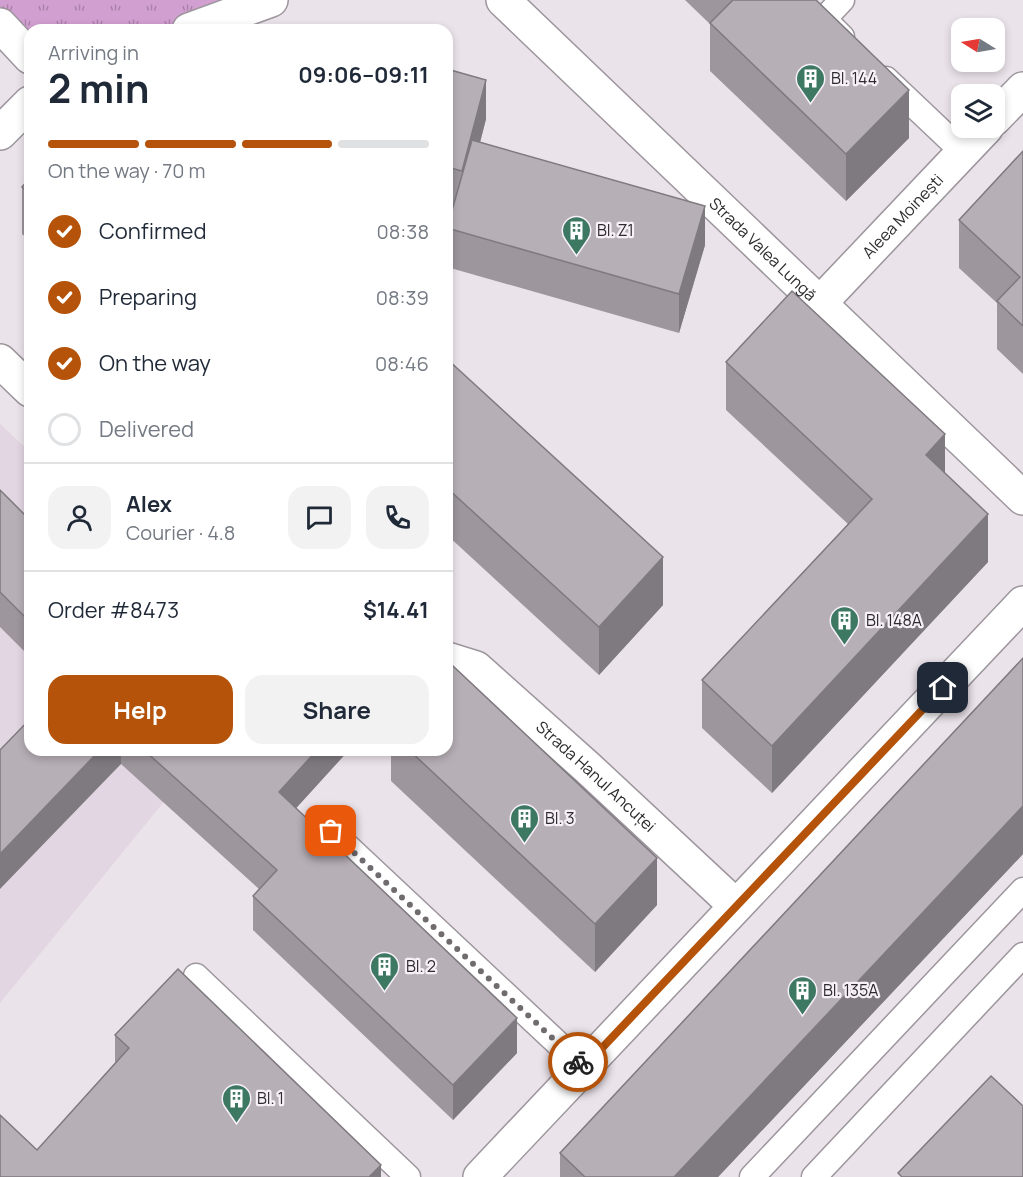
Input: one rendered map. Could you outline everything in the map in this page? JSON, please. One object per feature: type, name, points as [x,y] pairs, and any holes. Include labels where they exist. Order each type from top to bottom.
[{"type":"street","points":[[205,24],[271,0]]},
{"type":"street","name":"Strada Valea Lungă","points":[[503,0],[1023,498]]},
{"type":"street","points":[[0,25],[24,51]]},
{"type":"street","points":[[1005,108],[1023,89]]},
{"type":"street","points":[[0,133],[24,109]]},
{"type":"street","name":"Aleea Moinești","points":[[820,303],[976,138]]},
{"type":"street","points":[[0,361],[24,384]]},
{"type":"street","points":[[480,1177],[1023,603]]},
{"type":"street","name":"Strada Hanul Ancuței","points":[[453,661],[476,668],[588,768],[736,906]]},
{"type":"lane","points":[[842,0],[824,19],[963,152]]},
{"type":"lane","points":[[331,831],[584,1067]]},
{"type":"lane","points":[[753,1177],[1023,890]]},
{"type":"lane","points":[[814,1177],[1023,955]]},
{"type":"lane","points":[[195,976],[408,1177]]},
{"type":"shaded area","points":[[0,424],[24,446],[24,756],[201,756],[0,1003]]},
{"type":"green space","points":[[0,0],[271,0],[205,24],[24,24],[24,51],[0,25]]},
{"type":"building","points":[[733,0],[816,0],[909,90],[846,154],[710,23]]},
{"type":"building","points":[[453,71],[486,80],[462,171],[453,169]]},
{"type":"building","points":[[472,140],[705,206],[679,294],[453,230],[453,207]]},
{"type":"building","points":[[1023,151],[1023,326],[997,301],[1020,277],[959,220]]},
{"type":"building","name":"Bl. 148A","points":[[792,291],[945,434],[926,455],[988,514],[772,746],[702,680],[872,499],[726,362]]},
{"type":"building","points":[[453,364],[663,557],[599,627],[453,493]]},
{"type":"building","points":[[0,490],[24,514],[24,616],[0,592]]},
{"type":"building","name":"Bl. 135A","points":[[1023,658],[1023,806],[674,1177],[585,1177],[560,1153]]},
{"type":"building","points":[[453,666],[657,858],[595,924],[415,756],[453,756]]},
{"type":"building","points":[[24,725],[24,756],[94,756],[0,854],[0,750]]},
{"type":"building","points":[[151,756],[312,756],[279,792],[517,1018],[453,1085],[253,896],[277,870]]},
{"type":"building","points":[[178,969],[381,1165],[369,1177],[0,1177],[0,1115],[37,1150],[129,1048],[115,1035]]},
{"type":"building","points":[[991,1076],[1023,1106],[1023,1177],[902,1177],[898,1173]]},
{"type":"way so far","points":[[331,831],[578,1062]]},
{"type":"place","name":"Bl. 144","points":[[810,104]]},
{"type":"place","name":"Bl. Z1","points":[[576,256]]},
{"type":"place","name":"Bl. 148A","points":[[845,646]]},
{"type":"place","name":"Bl. 3","points":[[524,844]]},
{"type":"place","name":"Bl. 2","points":[[385,992]]},
{"type":"place","name":"Bl. 135A","points":[[802,1016]]},
{"type":"place","name":"Bl. 1","points":[[236,1124]]},
{"type":"route","points":[[578,1062],[584,1067],[943,688]]}]
